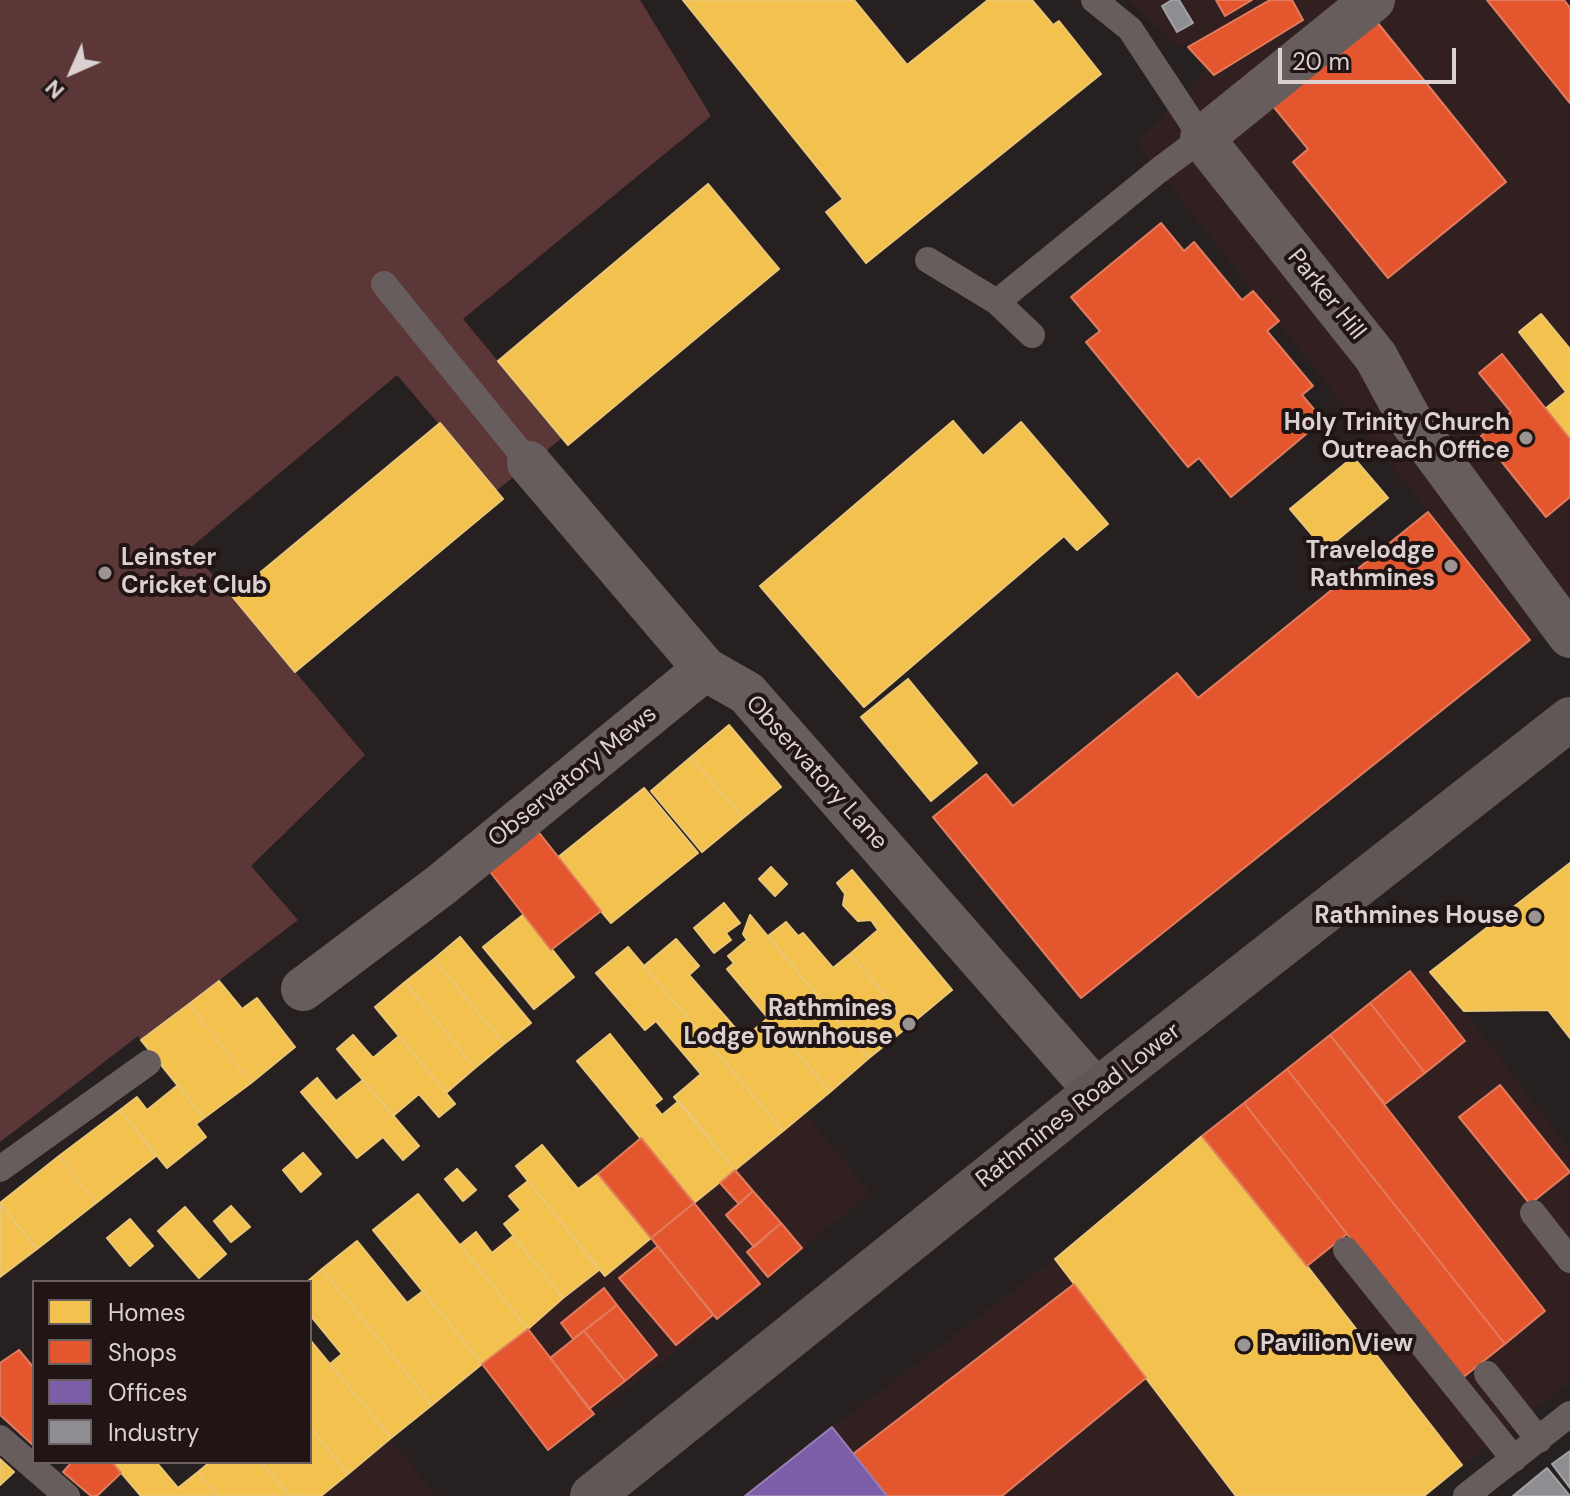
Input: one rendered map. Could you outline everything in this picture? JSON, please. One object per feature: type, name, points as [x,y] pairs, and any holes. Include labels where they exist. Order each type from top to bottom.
[{"type":"main road","name":"Rathmines Road Lower","points":[[592,1496],[1096,1091],[1570,721]]},
{"type":"street","points":[[1202,138],[1373,0]]},
{"type":"street","name":"Parker Hill","points":[[1202,138],[1376,357],[1409,418],[1570,636]]},
{"type":"street","name":"Observatory Lane","points":[[529,463],[705,669],[747,693],[1096,1091]]},
{"type":"street","name":"Observatory Mews","points":[[303,989],[441,885],[705,669]]},
{"type":"lane","points":[[997,302],[1202,138],[1130,29],[1094,0]]},
{"type":"lane","points":[[928,260],[997,302],[1032,335]]},
{"type":"lane","points":[[384,284],[529,463]]},
{"type":"lane","points":[[0,1169],[148,1063]]},
{"type":"lane","points":[[1533,1213],[1570,1260]]},
{"type":"lane","points":[[1346,1250],[1514,1459]]},
{"type":"lane","points":[[1487,1374],[1539,1440]]},
{"type":"lane","points":[[1466,1496],[1570,1414]]},
{"type":"lane","points":[[0,1438],[67,1496]]},
{"type":"shaded area","name":"Leinster Cricket Club","points":[[0,0],[640,0],[711,116],[463,319],[562,438],[496,491],[397,375],[189,549],[365,755],[251,866],[298,920],[141,1040],[138,1036],[0,1142]]},
{"type":"shaded area","points":[[1127,0],[1570,0],[1570,615],[1530,640],[1137,142],[1208,69],[1188,47],[1187,40],[1179,48]]},
{"type":"shaded area","points":[[1410,971],[1430,972],[1464,1011],[1570,1150],[1570,1382],[1424,1496],[746,1496],[832,1427],[1055,1259],[1202,1136]]},
{"type":"shaded area","points":[[753,1050],[870,1193],[717,1319],[548,1450],[423,1291],[552,1211],[516,1166],[542,1145],[579,1189]]},
{"type":"shaded area","points":[[312,1342],[436,1496],[141,1496],[114,1464],[158,1464],[178,1488],[208,1464],[312,1464]]},
{"type":"building: Homes","points":[[683,0],[854,0],[907,65],[988,0],[1032,0],[1053,25],[1059,21],[1101,74],[866,263],[826,212],[843,199]]},
{"type":"building: Homes","points":[[708,184],[779,269],[568,445],[498,361]]},
{"type":"building: Homes","points":[[1541,314],[1570,349],[1570,439],[1545,409],[1566,392],[1519,332]]},
{"type":"building: Homes","points":[[953,421],[983,456],[1021,422],[1108,524],[1077,550],[1064,536],[864,707],[760,586]]},
{"type":"building: Homes","points":[[440,423],[503,499],[295,672],[232,596]]},
{"type":"building: Homes","points":[[1353,457],[1388,498],[1325,550],[1290,509]]},
{"type":"building: Homes","points":[[908,679],[977,763],[931,801],[861,717]]},
{"type":"building: Homes","points":[[729,725],[781,787],[743,818],[691,757]]},
{"type":"building: Homes","points":[[691,757],[743,818],[702,852],[651,791]]},
{"type":"building: Homes","points":[[644,788],[698,853],[611,923],[557,858]]},
{"type":"building: Homes","name":"Rathmines House","points":[[1570,863],[1570,1038],[1548,1010],[1464,1011],[1430,972]]},
{"type":"building: Homes","points":[[771,867],[787,884],[775,896],[759,879]]},
{"type":"building: Homes","points":[[852,870],[952,990],[910,1025],[850,954],[878,930],[871,920],[858,921],[843,905],[845,894],[837,883]]},
{"type":"building: Homes","points":[[724,903],[740,923],[726,933],[731,940],[714,953],[694,928]]},
{"type":"building: Homes","points":[[524,914],[574,977],[534,1009],[483,947]]},
{"type":"building: Homes","points":[[750,915],[869,1058],[830,1092],[727,969],[734,963],[728,956],[747,940],[743,934]]},
{"type":"building: Homes","points":[[786,922],[798,936],[803,933],[833,968],[850,954],[910,1025],[869,1058],[768,936]]},
{"type":"building: Homes","points":[[460,937],[531,1023],[504,1044],[434,959]]},
{"type":"building: Homes","points":[[676,939],[699,966],[689,975],[744,1038],[768,1018],[830,1092],[783,1131],[644,966]]},
{"type":"building: Homes","points":[[628,947],[783,1131],[735,1170],[674,1097],[701,1074],[656,1021],[645,1030],[596,973]]},
{"type":"building: Homes","points":[[434,959],[504,1044],[475,1068],[405,982]]},
{"type":"building: Homes","points":[[219,981],[242,1009],[257,998],[295,1047],[251,1083],[189,1004]]},
{"type":"building: Homes","points":[[405,982],[475,1068],[446,1093],[375,1007]]},
{"type":"building: Homes","points":[[189,1004],[251,1083],[204,1118],[141,1040]]},
{"type":"building: Homes","points":[[610,1034],[662,1099],[654,1105],[662,1115],[679,1101],[735,1170],[694,1203],[577,1061]]},
{"type":"building: Homes","points":[[353,1035],[373,1058],[399,1036],[455,1104],[439,1117],[419,1094],[393,1116],[337,1049]]},
{"type":"building: Homes","points":[[317,1078],[336,1101],[363,1080],[419,1146],[403,1160],[383,1137],[357,1158],[301,1092]]},
{"type":"building: Homes","points":[[178,1085],[204,1118],[196,1124],[206,1137],[167,1168],[120,1110],[137,1097],[147,1110]]},
{"type":"building: Homes","points":[[120,1110],[156,1156],[96,1203],[59,1156]]},
{"type":"building: Homes","name":"Pavilion View","points":[[1202,1136],[1462,1465],[1424,1496],[1236,1496],[1055,1259]]},
{"type":"building: Homes","points":[[542,1145],[578,1189],[598,1174],[651,1238],[605,1276],[516,1166]]},
{"type":"building: Homes","points":[[303,1153],[321,1174],[301,1192],[283,1170]]},
{"type":"building: Homes","points":[[59,1156],[96,1203],[37,1249],[0,1203]]},
{"type":"building: Homes","points":[[457,1169],[476,1190],[463,1201],[445,1179]]},
{"type":"building: Homes","points":[[528,1181],[599,1270],[563,1298],[504,1224],[521,1210],[509,1196]]},
{"type":"building: Homes","points":[[418,1194],[528,1329],[482,1364],[373,1230]]},
{"type":"building: Homes","points":[[0,1204],[37,1249],[0,1277]]},
{"type":"building: Homes","points":[[231,1206],[250,1227],[231,1242],[214,1221]]},
{"type":"building: Homes","points":[[185,1207],[226,1254],[199,1278],[158,1231]]},
{"type":"building: Homes","points":[[130,1219],[153,1246],[130,1266],[107,1238]]},
{"type":"building: Homes","points":[[476,1232],[492,1253],[513,1236],[563,1298],[528,1329],[460,1245]]},
{"type":"building: Homes","points":[[357,1241],[407,1303],[423,1291],[482,1364],[432,1405],[322,1269]]},
{"type":"building: Homes","points":[[322,1269],[432,1405],[391,1438],[330,1364],[342,1354],[312,1317],[312,1280],[309,1280]]},
{"type":"building: Homes","points":[[312,1342],[391,1438],[348,1474],[312,1429]]},
{"type":"building: Homes","points":[[312,1429],[348,1474],[321,1496],[290,1496],[263,1464],[312,1464]]},
{"type":"building: Homes","points":[[0,1459],[14,1472],[0,1485]]},
{"type":"building: Homes","points":[[114,1464],[158,1464],[178,1488],[198,1472],[217,1496],[141,1496]]},
{"type":"building: Homes","points":[[208,1464],[263,1464],[290,1496],[217,1496],[198,1472]]},
{"type":"building: Shops","points":[[1216,0],[1252,0],[1225,16]]},
{"type":"building: Shops","points":[[1270,0],[1292,0],[1303,20],[1214,75],[1188,47]]},
{"type":"building: Shops","points":[[1487,0],[1564,0],[1570,8],[1570,103]]},
{"type":"building: Shops","points":[[1377,22],[1506,182],[1388,278],[1293,162],[1308,149],[1273,106]]},
{"type":"building: Shops","points":[[1161,223],[1184,251],[1194,242],[1242,300],[1253,291],[1279,321],[1267,331],[1313,386],[1302,395],[1323,420],[1231,497],[1199,458],[1188,467],[1086,342],[1100,331],[1071,297]]},
{"type":"building: Shops","name":"Holy Trinity Church Outreach Office","points":[[1502,354],[1570,439],[1570,497],[1546,517],[1481,436],[1511,412],[1479,373]]},
{"type":"building: Shops","points":[[1428,512],[1530,640],[1081,998],[933,817],[986,774],[1013,806],[1177,673],[1198,698]]},
{"type":"building: Shops","points":[[533,825],[601,911],[551,950],[484,864]]},
{"type":"building: Shops","points":[[1410,971],[1465,1041],[1425,1073],[1370,1003]]},
{"type":"building: Shops","points":[[1370,1003],[1425,1073],[1385,1104],[1330,1035]]},
{"type":"building: Shops","points":[[1330,1035],[1545,1311],[1505,1344],[1287,1069]]},
{"type":"building: Shops","points":[[1287,1069],[1505,1344],[1461,1379],[1244,1103]]},
{"type":"building: Shops","points":[[1500,1085],[1570,1172],[1530,1204],[1459,1117]]},
{"type":"building: Shops","points":[[1244,1103],[1347,1234],[1307,1266],[1202,1136]]},
{"type":"building: Shops","points":[[641,1138],[694,1203],[651,1238],[598,1174]]},
{"type":"building: Shops","points":[[735,1170],[753,1191],[739,1204],[720,1183]]},
{"type":"building: Shops","points":[[753,1191],[781,1223],[754,1247],[726,1215]]},
{"type":"building: Shops","points":[[694,1203],[760,1284],[717,1319],[651,1238]]},
{"type":"building: Shops","points":[[781,1223],[802,1248],[768,1277],[747,1252]]},
{"type":"building: Shops","points":[[658,1246],[713,1315],[676,1345],[619,1278]]},
{"type":"building: Shops","points":[[1074,1284],[1146,1378],[1002,1496],[887,1496],[853,1454]]},
{"type":"building: Shops","points":[[604,1288],[617,1305],[573,1339],[561,1323]]},
{"type":"building: Shops","points":[[617,1305],[657,1355],[625,1381],[584,1331]]},
{"type":"building: Shops","points":[[528,1329],[594,1414],[548,1450],[482,1364]]},
{"type":"building: Shops","points":[[584,1331],[625,1381],[589,1409],[550,1358]]},
{"type":"building: Shops","points":[[19,1350],[32,1366],[32,1444],[0,1415],[0,1363]]},
{"type":"building: Shops","points":[[70,1464],[114,1464],[121,1473],[97,1496],[91,1496],[63,1472]]},
{"type":"building: Offices","points":[[832,1427],[887,1496],[745,1496]]},
{"type":"building: Industry","points":[[1179,0],[1193,23],[1177,32],[1162,6]]},
{"type":"building: Industry","points":[[1570,1451],[1570,1488],[1552,1464]]},
{"type":"building: Industry","points":[[1547,1468],[1570,1496],[1513,1496]]},
{"type":"place","name":"Holy Trinity Church Outreach Office","points":[[1526,438]]},
{"type":"place","name":"Travelodge Rathmines","points":[[1451,566]]},
{"type":"place","name":"Leinster Cricket Club","points":[[105,573]]},
{"type":"place","name":"Rathmines House","points":[[1535,917]]},
{"type":"place","name":"Rathmines Lodge Townhouse","points":[[909,1024]]},
{"type":"place","name":"Pavilion View","points":[[1244,1345]]}]
